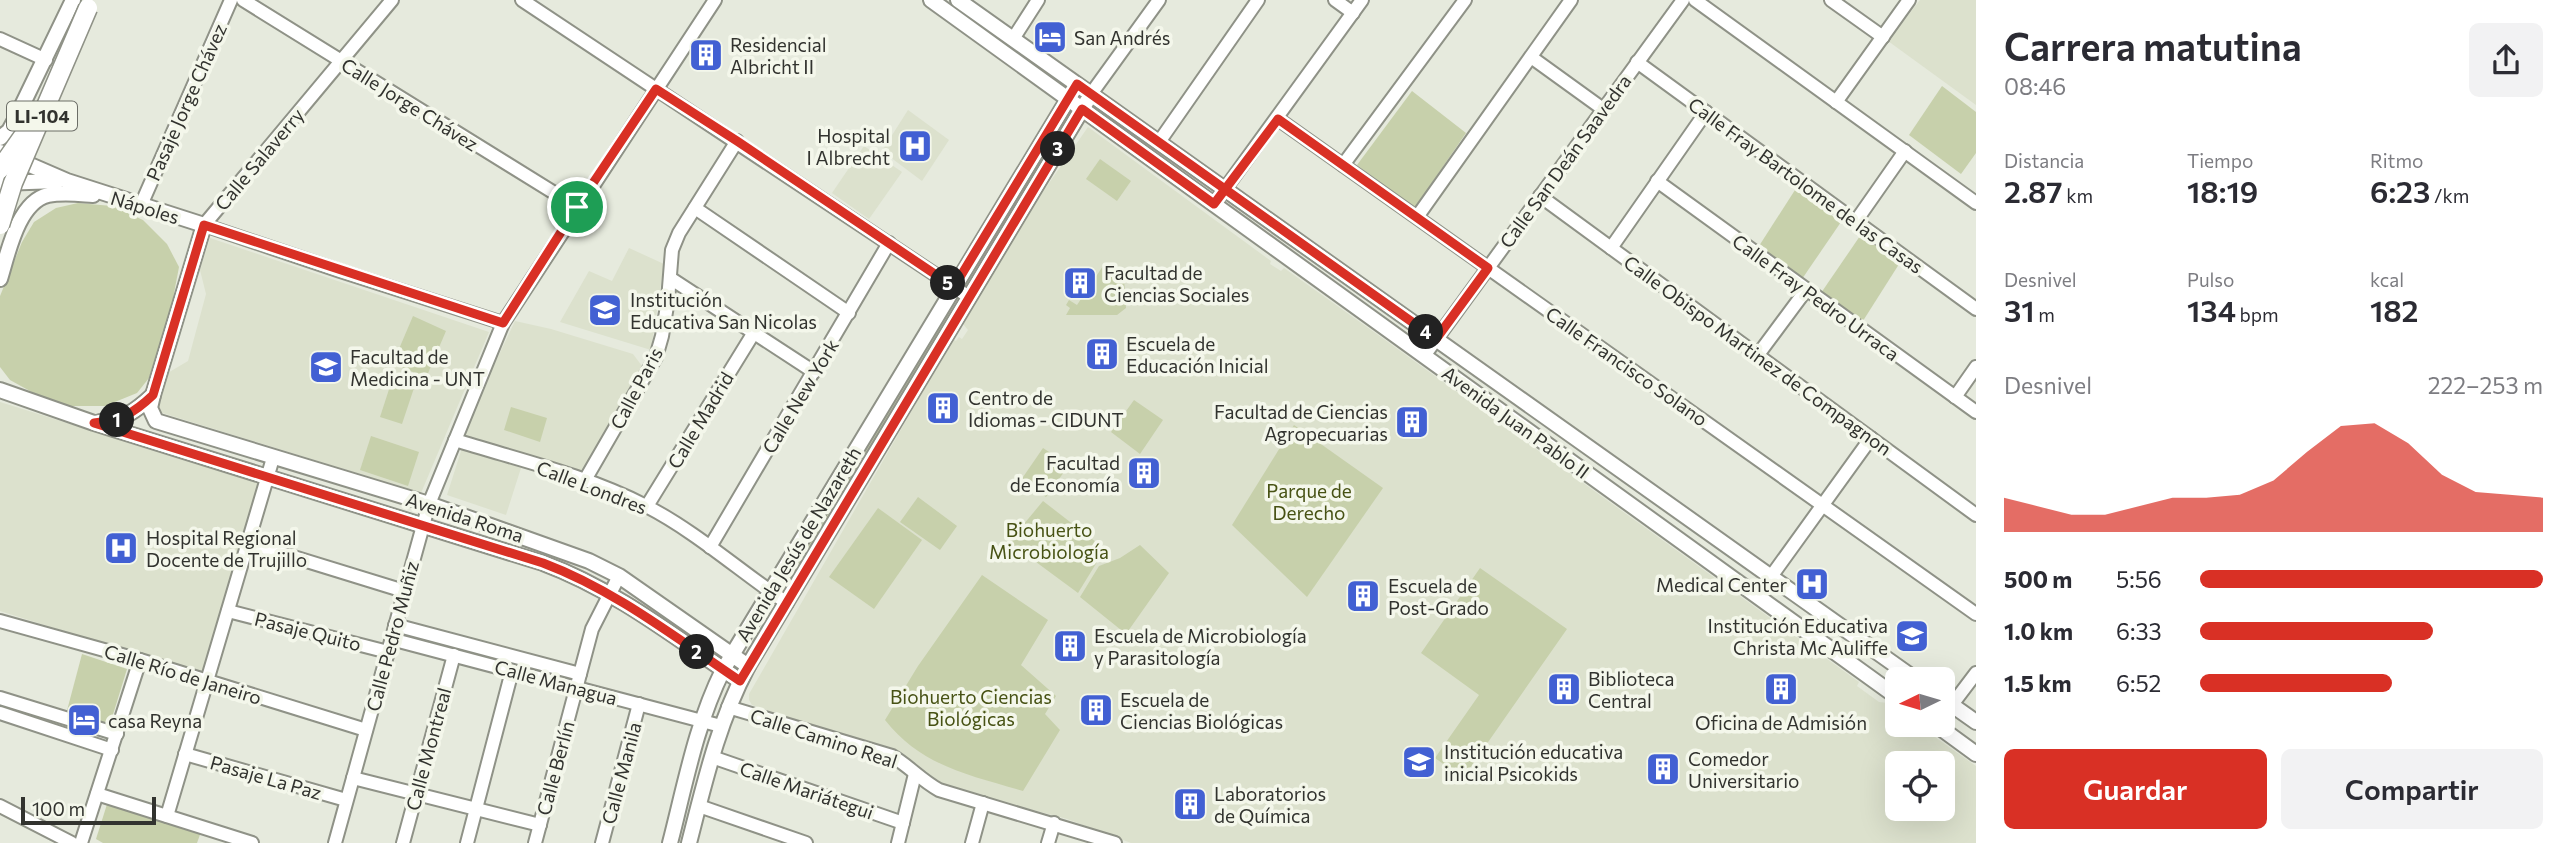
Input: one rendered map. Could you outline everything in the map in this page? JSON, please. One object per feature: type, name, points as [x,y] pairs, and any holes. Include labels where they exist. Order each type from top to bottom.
[{"type":"highway","points":[[0,169],[26,132],[80,5]]},
{"type":"highway","name":"LI-104","points":[[0,225],[13,183],[80,5]]},
{"type":"main road","name":"Avenida Juan Pablo II","points":[[931,0],[1885,688]]},
{"type":"main road","name":"Avenida Juan Pablo II","points":[[958,0],[1898,667]]},
{"type":"main road","points":[[0,138],[9,131],[46,60],[80,5]]},
{"type":"main road","name":"Avenida Jesús de Nazareth","points":[[670,843],[702,720],[723,670],[1077,84]]},
{"type":"main road","name":"Avenida Jesús de Nazareth","points":[[689,843],[727,706],[748,666],[1091,94]]},
{"type":"main road","name":"Nápoles","points":[[0,152],[67,181],[204,225]]},
{"type":"main road","points":[[0,183],[67,181]]},
{"type":"main road","points":[[0,279],[24,213],[33,202],[46,196],[63,194],[119,199]]},
{"type":"main road","points":[[0,199],[9,249]]},
{"type":"main road","name":"Calle Salaverry","points":[[156,421],[150,408],[153,395],[204,225]]},
{"type":"main road","points":[[0,380],[6,392]]},
{"type":"main road","name":"Avenida Roma","points":[[6,392],[94,423],[543,563],[580,577],[609,593],[740,681]]},
{"type":"main road","points":[[94,423],[116,420],[136,410],[153,395]]},
{"type":"main road","name":"Avenida Roma","points":[[156,421],[429,504],[553,546],[619,576],[748,666]]},
{"type":"main road","points":[[1592,477],[1605,458]]},
{"type":"main road","points":[[1955,708],[1976,722]]},
{"type":"main road","points":[[1955,737],[1976,754]]},
{"type":"street","name":"Pasaje Jorge Chávez","points":[[141,205],[231,0]]},
{"type":"street","name":"Calle Jorge Chávez","points":[[243,0],[577,207]]},
{"type":"street","name":"Calle Salaverry","points":[[204,225],[392,0]]},
{"type":"street","points":[[522,0],[969,297]]},
{"type":"street","name":"Calle Pedro Muñiz","points":[[335,843],[429,504],[503,323],[715,0]]},
{"type":"street","points":[[1013,39],[1038,0]]},
{"type":"street","name":"Avenida Jesús de Nazareth","points":[[1091,94],[1159,0]]},
{"type":"street","points":[[1159,142],[1258,0]]},
{"type":"street","points":[[1335,0],[1353,13]]},
{"type":"street","points":[[1214,204],[1362,0]]},
{"type":"street","points":[[1343,166],[1465,0]]},
{"type":"street","points":[[1416,217],[1572,0]]},
{"type":"street","name":"Calle San Deán Saavedra","points":[[1424,356],[1683,0]]},
{"type":"street","points":[[1695,0],[1976,203]]},
{"type":"street","points":[[1831,0],[1883,37]]},
{"type":"street","points":[[1836,102],[1909,0]]},
{"type":"street","points":[[0,39],[46,60]]},
{"type":"street","points":[[1531,57],[1603,109]]},
{"type":"street","name":"Calle Fray Bartolome de las Casas","points":[[1637,62],[1976,309]]},
{"type":"street","points":[[1611,247],[1706,112]]},
{"type":"street","name":"Calle Francisco Solano","points":[[1278,119],[1976,614]]},
{"type":"street","name":"Calle Paris","points":[[585,480],[656,357],[662,337],[672,250],[737,141]]},
{"type":"street","points":[[1856,221],[1905,151]]},
{"type":"street","name":"Calle Fray Pedro Urraca","points":[[1657,181],[1976,412]]},
{"type":"street","name":"Calle Obispo Martinez de Compagnon","points":[[1540,196],[1976,515]]},
{"type":"street","points":[[695,208],[849,313]]},
{"type":"street","name":"Nápoles","points":[[204,225],[503,323]]},
{"type":"street","name":"Calle New York","points":[[710,547],[889,243]]},
{"type":"street","points":[[670,278],[814,372]]},
{"type":"street","points":[[1757,356],[1806,289]]},
{"type":"street","name":"Calle Madrid","points":[[648,506],[753,334]]},
{"type":"street","points":[[1955,397],[1976,367]]},
{"type":"street","points":[[1757,596],[1871,438]]},
{"type":"street","name":"Calle Londres","points":[[455,440],[585,480],[648,506],[787,603]]},
{"type":"street","points":[[167,816],[273,458]]},
{"type":"street","points":[[248,543],[404,592]]},
{"type":"street","name":"Calle Berlín","points":[[534,843],[592,629],[619,576]]},
{"type":"street","name":"Pasaje Quito","points":[[228,611],[389,645]]},
{"type":"street","name":"Calle Río de Janeiro","points":[[0,621],[140,660],[366,730]]},
{"type":"street","name":"Calle Managua","points":[[395,625],[580,674]]},
{"type":"street","name":"Calle Managua","points":[[389,645],[454,655],[721,726]]},
{"type":"street","name":"Calle Montreal","points":[[403,843],[454,655]]},
{"type":"street","points":[[81,843],[140,660]]},
{"type":"street","points":[[467,843],[512,671]]},
{"type":"street","points":[[1955,694],[1976,673]]},
{"type":"street","points":[[0,698],[117,734]]},
{"type":"street","name":"Calle Manila","points":[[602,843],[639,704]]},
{"type":"street","name":"Calle Camino Real","points":[[727,706],[892,756],[939,790],[1115,843]]},
{"type":"street","points":[[0,713],[112,750]]},
{"type":"street","name":"Pasaje La Paz","points":[[185,754],[346,800]]},
{"type":"street","name":"Calle Mariátegui","points":[[712,757],[903,823]]},
{"type":"street","points":[[898,843],[915,775]]},
{"type":"street","points":[[353,778],[540,825]]},
{"type":"street","points":[[97,794],[251,843]]},
{"type":"street","points":[[972,843],[983,803]]},
{"type":"street","points":[[0,806],[72,843]]},
{"type":"street","points":[[699,806],[806,843]]},
{"type":"street","points":[[1048,843],[1054,823]]},
{"type":"street","points":[[206,843],[211,830]]},
{"type":"shaded area","points":[[1920,0],[1976,0],[1976,105],[1888,41]]},
{"type":"shaded area","name":"Hospital I Albrecht","points":[[908,110],[949,140],[922,181],[882,151]]},
{"type":"shaded area","points":[[1088,127],[1271,261],[1270,264],[1281,271],[1284,268],[1859,682],[1857,686],[1879,702],[1885,703],[1885,737],[1935,737],[1955,751],[1885,751],[1885,821],[1955,821],[1955,751],[1976,766],[1976,843],[1131,843],[1067,819],[932,783],[902,757],[752,705],[749,694],[953,339],[962,339],[968,330],[963,324],[1038,199]]},
{"type":"shaded area","points":[[864,146],[902,172],[869,219],[832,193]]},
{"type":"shaded area","name":"Facultad de Medicina - UNT","points":[[210,238],[489,332],[421,493],[156,411],[166,374],[188,361],[206,294],[200,270]]},
{"type":"shaded area","points":[[629,248],[664,264],[651,350],[560,322],[589,271],[612,281]]},
{"type":"shaded area","points":[[515,321],[633,354],[642,366],[584,472],[460,437]]},
{"type":"shaded area","name":"Hospital Regional Docente de Trujillo","points":[[0,402],[262,484],[204,675],[0,611]]},
{"type":"shaded area","points":[[462,448],[521,468],[506,515],[447,495]]},
{"type":"green space","points":[[1942,86],[1976,112],[1976,153],[1961,174],[1909,135]]},
{"type":"green space","points":[[1412,91],[1466,133],[1414,209],[1357,165]]},
{"type":"green space","points":[[1100,159],[1131,181],[1117,201],[1086,179]]},
{"type":"green space","points":[[1795,190],[1841,222],[1802,279],[1759,246]]},
{"type":"green space","points":[[78,203],[112,206],[143,220],[167,244],[179,267],[171,309],[149,378],[137,393],[105,406],[71,406],[39,396],[10,380],[0,367],[0,296],[22,242],[34,222],[56,208]]},
{"type":"green space","points":[[1860,236],[1901,261],[1861,324],[1821,293]]},
{"type":"green space","points":[[1103,266],[1134,277],[1124,278],[1126,308],[1117,315],[1066,315],[1070,308],[1066,305],[1069,300],[1077,305]]},
{"type":"green space","points":[[948,301],[954,305],[788,593],[781,589]]},
{"type":"green space","points":[[413,316],[446,331],[426,378],[393,363]]},
{"type":"green space","points":[[393,377],[415,385],[402,424],[380,417]]},
{"type":"green space","points":[[1134,400],[1163,420],[1140,454],[1111,432]]},
{"type":"green space","points":[[511,407],[547,418],[540,442],[504,430]]},
{"type":"green space","name":"Parque de Derecho","points":[[1294,425],[1383,488],[1307,597],[1232,525]]},
{"type":"green space","points":[[371,436],[419,452],[408,486],[360,470]]},
{"type":"green space","points":[[1043,448],[1069,465],[1046,497],[1021,480]]},
{"type":"green space","points":[[918,497],[957,526],[940,550],[900,522]]},
{"type":"green space","name":"Biohuerto Microbiología","points":[[1043,501],[1105,549],[1078,593],[1009,542]]},
{"type":"green space","points":[[878,508],[922,540],[874,609],[829,577]]},
{"type":"green space","points":[[1140,545],[1169,573],[1126,634],[1080,597],[1099,566],[1120,558]]},
{"type":"green space","points":[[1480,568],[1567,629],[1463,778],[1435,758],[1479,695],[1421,653]]},
{"type":"green space","name":"Biohuerto Ciencias Biológicas","points":[[982,575],[1048,620],[1021,665],[1056,696],[1045,714],[1060,730],[1023,791],[947,767],[914,748],[885,720],[918,666]]},
{"type":"green space","points":[[82,654],[127,669],[107,734],[65,718]]},
{"type":"green space","points":[[109,798],[202,829],[197,843],[103,843],[96,839]]},
{"type":"place","name":"San Andrés","points":[[1050,37]]},
{"type":"place","name":"Residencial Albricht II","points":[[706,55]]},
{"type":"place","name":"Hospital I Albrecht","points":[[915,146]]},
{"type":"place","name":"Facultad de Ciencias Sociales","points":[[1080,283]]},
{"type":"place","name":"Institución Educativa San Nicolas","points":[[605,310]]},
{"type":"place","name":"Escuela de Educación Inicial","points":[[1102,354]]},
{"type":"place","name":"Facultad de Medicina - UNT","points":[[326,367]]},
{"type":"place","name":"Centro de Idiomas - CIDUNT","points":[[943,408]]},
{"type":"place","name":"Facultad de Ciencias Agropecuarias","points":[[1412,422]]},
{"type":"place","name":"Facultad de Economía","points":[[1144,473]]},
{"type":"place","name":"Hospital Regional Docente de Trujillo","points":[[121,548]]},
{"type":"place","name":"Medical Center","points":[[1812,584]]},
{"type":"place","name":"Escuela de Post-Grado","points":[[1363,596]]},
{"type":"place","name":"Institución Educativa Christa Mc Auliffe","points":[[1912,636]]},
{"type":"place","name":"Escuela de Microbiología y Parasitología","points":[[1070,646]]},
{"type":"place","name":"Biblioteca Central","points":[[1564,689]]},
{"type":"place","name":"Oficina de Admisión","points":[[1781,689]]},
{"type":"place","name":"Escuela de Ciencias Biológicas","points":[[1096,710]]},
{"type":"place","name":"casa Reyna","points":[[84,720]]},
{"type":"place","name":"Institución educativa inicial Psicokids","points":[[1419,762]]},
{"type":"place","name":"Comedor Universitario","points":[[1663,769]]},
{"type":"place","name":"Laboratorios de Química","points":[[1190,804]]},
{"type":"route","points":[[577,207],[503,323],[204,225],[153,395],[136,410],[116,420],[94,423],[543,563],[580,577],[609,593],[740,681],[1082,109],[1214,204],[1225,189],[1278,119],[1488,268],[1436,339],[1363,288],[1225,189],[1077,84],[954,287],[656,89],[577,207]]}]
